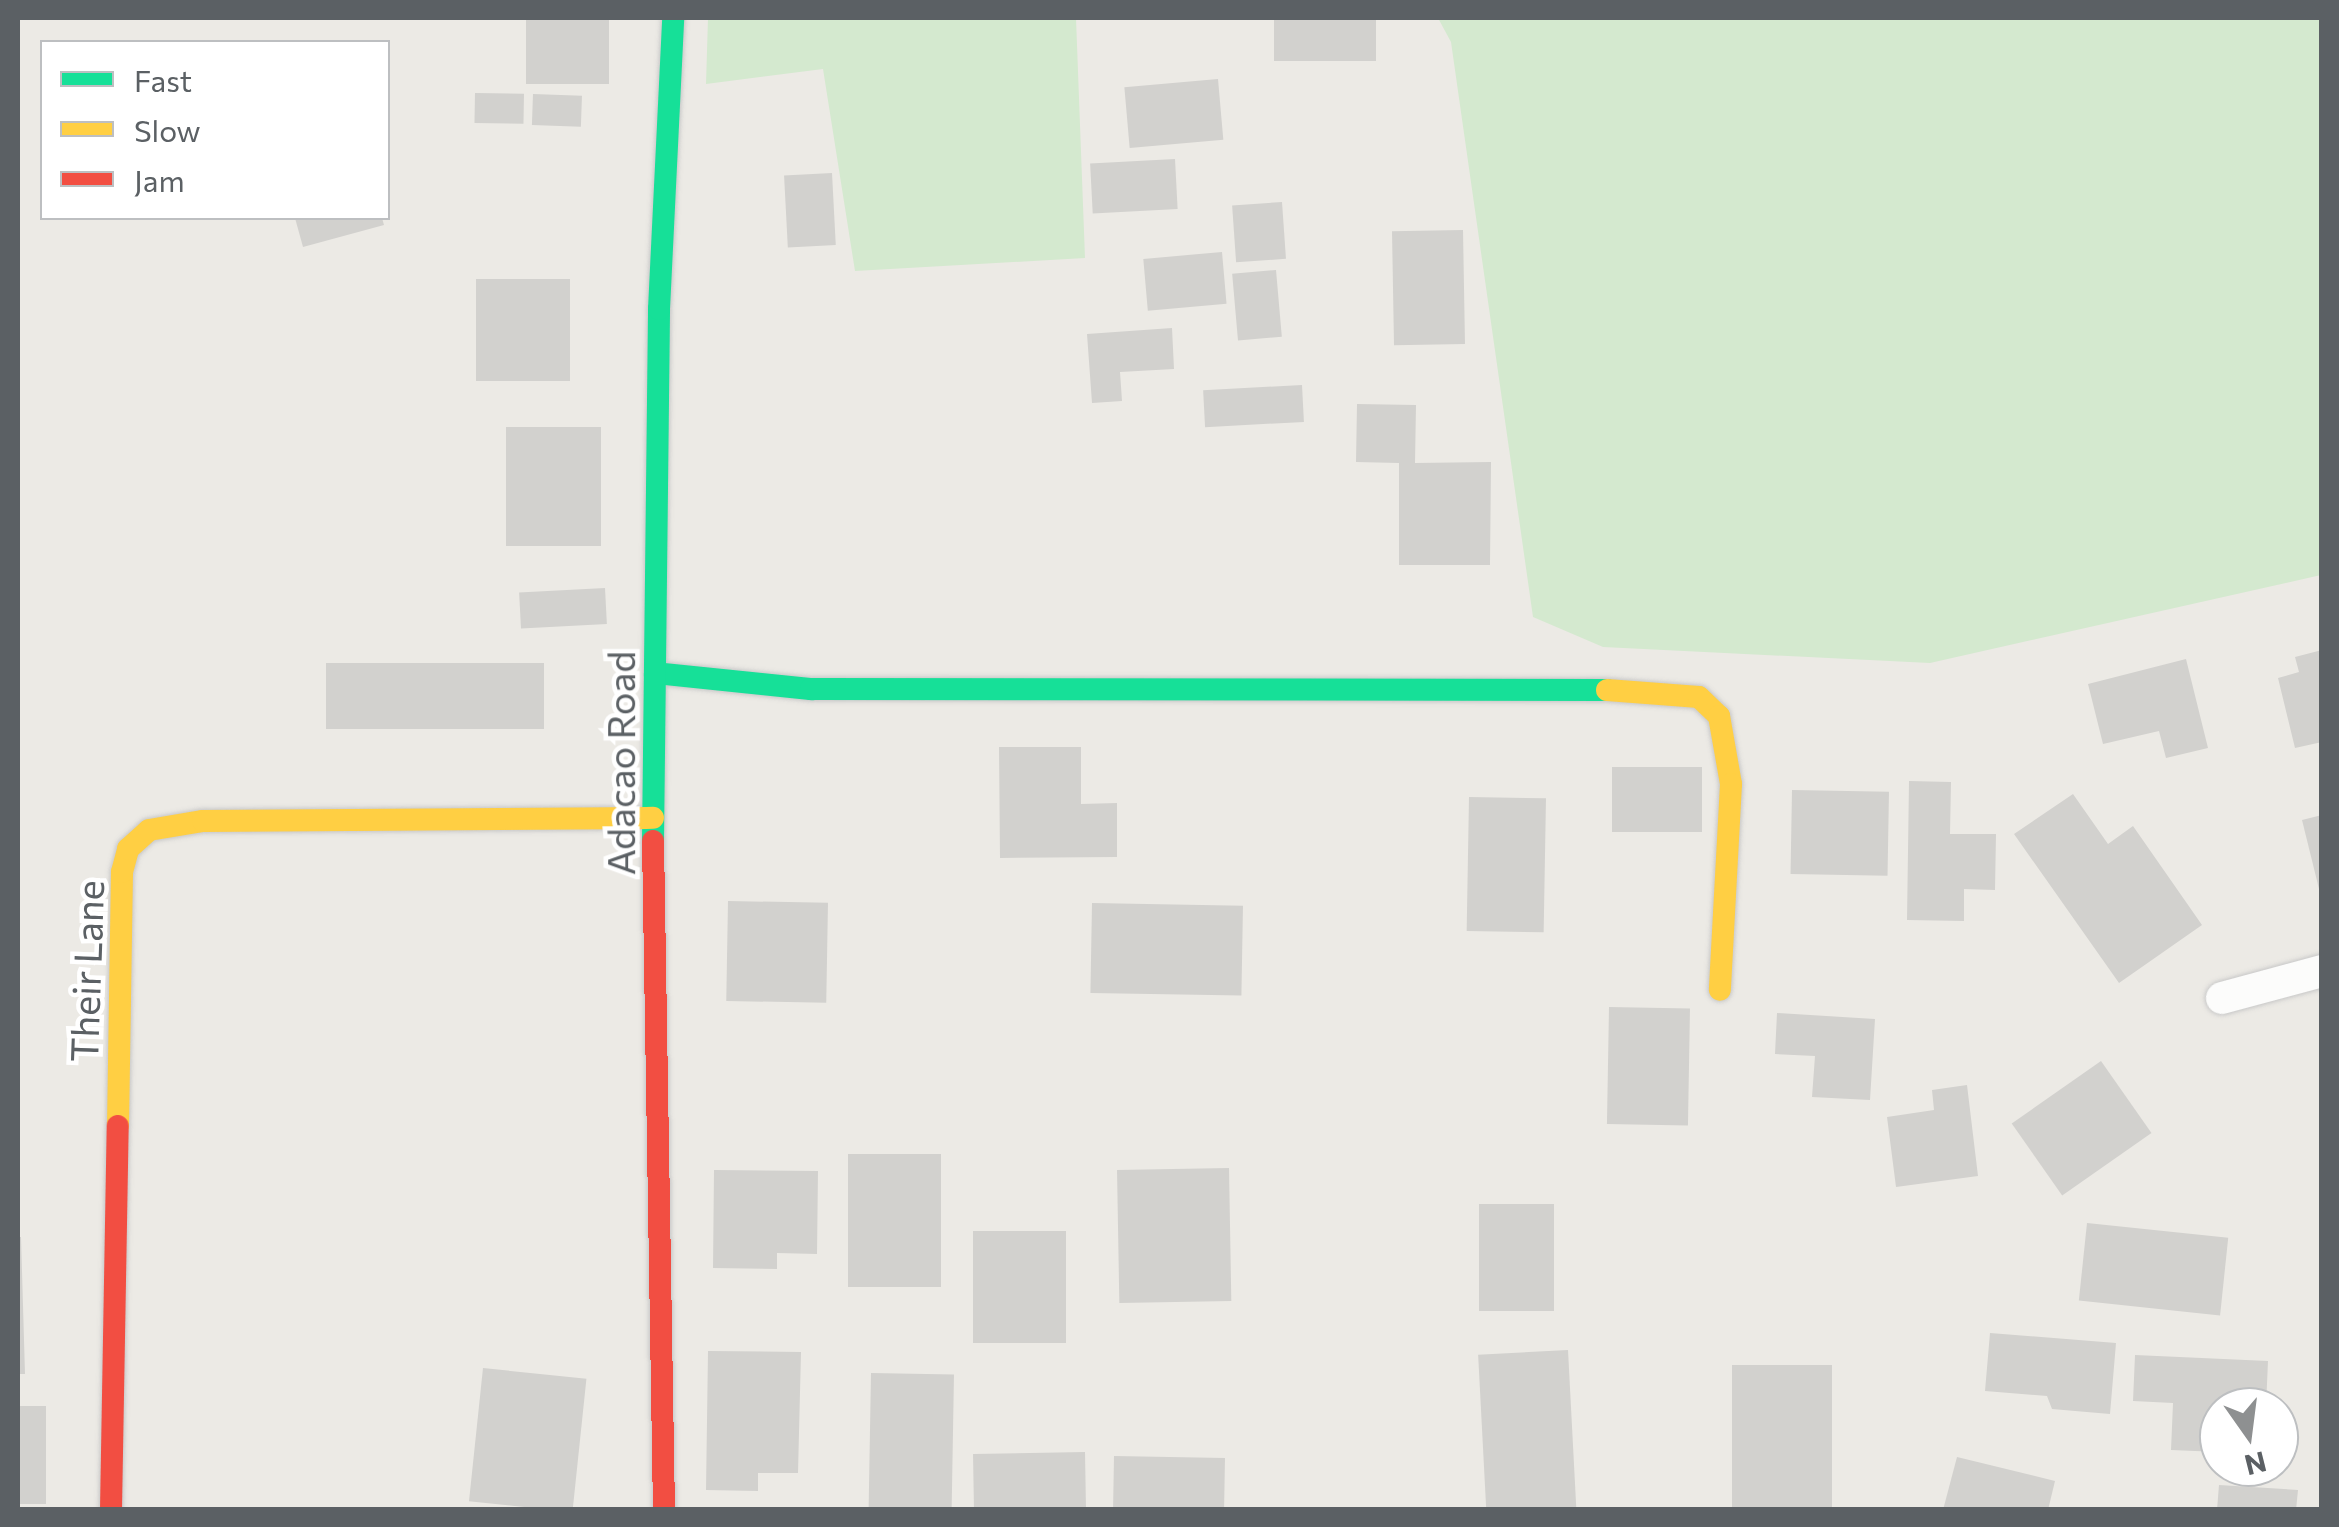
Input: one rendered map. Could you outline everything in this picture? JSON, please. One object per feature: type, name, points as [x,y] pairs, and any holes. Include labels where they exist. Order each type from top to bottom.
[{"type":"street","name":"Adacao Road","points":[[664,1510],[653,818],[659,310],[672,18]]},
{"type":"street","points":[[655,672],[811,688],[1134,692],[1418,686],[1626,690],[1698,697],[1719,716],[1731,784],[1720,990]]},
{"type":"street","name":"Their Lane","points":[[111,1510],[122,890],[128,849],[150,830],[203,821],[653,818]]},
{"type":"street","points":[[2222,998],[2322,971]]},
{"type":"green space","points":[[708,18],[1076,18],[1085,258],[855,271],[823,69],[706,84]]},
{"type":"green space","points":[[1438,18],[2321,18],[2321,575],[1930,663],[1603,647],[1533,617],[1451,42]]},
{"type":"building","points":[[526,18],[609,18],[609,84],[526,84]]},
{"type":"building","points":[[1274,18],[1376,18],[1376,61],[1274,61]]},
{"type":"building","points":[[1218,79],[1223,140],[1130,148],[1124,87]]},
{"type":"building","points":[[475,93],[524,94],[523,124],[474,123]]},
{"type":"building","points":[[533,94],[582,96],[581,127],[532,125]]},
{"type":"building","points":[[1175,159],[1178,209],[1093,213],[1090,163]]},
{"type":"building","points":[[832,173],[836,245],[788,247],[784,176]]},
{"type":"building","points":[[1282,202],[1286,259],[1236,262],[1232,205]]},
{"type":"building","points":[[296,220],[383,220],[384,225],[303,247]]},
{"type":"building","points":[[1463,230],[1465,344],[1394,345],[1392,231]]},
{"type":"building","points":[[1222,252],[1227,304],[1148,311],[1143,259]]},
{"type":"building","points":[[1276,270],[1282,337],[1238,341],[1232,274]]},
{"type":"building","points":[[476,279],[570,279],[570,381],[476,381]]},
{"type":"building","points":[[1172,328],[1174,369],[1120,372],[1122,401],[1092,403],[1087,334]]},
{"type":"building","points":[[1302,385],[1304,422],[1205,427],[1203,390]]},
{"type":"building","points":[[1357,404],[1416,405],[1415,463],[1491,462],[1490,565],[1399,565],[1399,463],[1356,462]]},
{"type":"building","points":[[506,427],[601,427],[601,546],[506,546]]},
{"type":"building","points":[[605,588],[607,624],[521,628],[519,593]]},
{"type":"building","points":[[2322,650],[2322,742],[2295,748],[2278,678],[2299,672],[2295,657]]},
{"type":"building","points":[[2186,659],[2208,748],[2166,758],[2159,731],[2103,744],[2088,684]]},
{"type":"building","points":[[326,663],[544,663],[544,729],[326,729]]},
{"type":"building","points":[[999,747],[1081,747],[1081,804],[1117,803],[1117,857],[1000,858]]},
{"type":"building","points":[[1612,767],[1702,767],[1702,832],[1612,832]]},
{"type":"building","points":[[1909,781],[1951,782],[1950,834],[1996,834],[1995,890],[1964,889],[1964,921],[1907,920]]},
{"type":"building","points":[[1792,790],[1889,792],[1888,876],[1791,874]]},
{"type":"building","points":[[2073,794],[2108,844],[2133,826],[2202,925],[2119,983],[2014,834]]},
{"type":"building","points":[[1469,797],[1546,798],[1544,932],[1467,931]]},
{"type":"building","points":[[2322,815],[2322,893],[2320,893],[2302,820]]},
{"type":"building","points":[[728,901],[828,903],[826,1003],[726,1001]]},
{"type":"building","points":[[1092,903],[1243,906],[1241,996],[1090,993]]},
{"type":"building","points":[[1609,1007],[1690,1008],[1688,1125],[1607,1124]]},
{"type":"building","points":[[1777,1013],[1875,1019],[1870,1100],[1812,1097],[1815,1056],[1775,1054]]},
{"type":"building","points":[[2101,1061],[2151,1133],[2062,1196],[2012,1124]]},
{"type":"building","points":[[1967,1085],[1978,1176],[1896,1187],[1887,1117],[1934,1110],[1932,1090]]},
{"type":"building","points":[[848,1154],[941,1154],[941,1287],[848,1287]]},
{"type":"building","points":[[1229,1168],[1231,1301],[1119,1303],[1117,1170]]},
{"type":"building","points":[[714,1170],[818,1171],[817,1254],[777,1253],[777,1269],[713,1268]]},
{"type":"building","points":[[1479,1204],[1554,1204],[1554,1311],[1479,1311]]},
{"type":"building","points":[[2087,1223],[2228,1238],[2220,1315],[2079,1301]]},
{"type":"building","points":[[973,1231],[1066,1231],[1066,1343],[973,1343]]},
{"type":"building","points":[[21,1237],[25,1374],[18,1374]]},
{"type":"building","points":[[1990,1333],[2116,1343],[2110,1414],[2052,1409],[2047,1396],[1985,1391]]},
{"type":"building","points":[[1568,1350],[1576,1510],[1486,1510],[1478,1355]]},
{"type":"building","points":[[708,1351],[801,1352],[798,1473],[758,1473],[758,1491],[706,1490]]},
{"type":"building","points":[[2135,1355],[2268,1361],[2267,1387],[2199,1387],[2199,1451],[2171,1450],[2173,1403],[2133,1401]]},
{"type":"building","points":[[1732,1365],[1832,1365],[1832,1510],[1732,1510]]},
{"type":"building","points":[[483,1368],[586,1379],[573,1510],[469,1501]]},
{"type":"building","points":[[871,1373],[954,1374],[952,1510],[869,1510]]},
{"type":"building","points":[[18,1406],[46,1406],[46,1504],[18,1504]]},
{"type":"building","points":[[1085,1452],[1086,1510],[974,1510],[973,1454]]},
{"type":"building","points":[[1114,1456],[1225,1458],[1224,1510],[1113,1510]]},
{"type":"building","points":[[1957,1457],[2055,1481],[2048,1510],[1943,1510]]},
{"type":"building","points":[[2219,1487],[2298,1490],[2296,1510],[2217,1510]]},
{"type":"traffic: fast","points":[[653,841],[659,309],[673,18]]},
{"type":"traffic: fast","points":[[655,673],[811,689],[1607,690]]},
{"type":"traffic: slow","points":[[1607,690],[1699,697],[1719,716],[1731,784],[1720,990]]},
{"type":"traffic: slow","points":[[118,1126],[122,872],[128,849],[149,830],[203,821],[653,818]]},
{"type":"traffic: jam","points":[[653,841],[664,1510]]},
{"type":"traffic: jam","points":[[111,1510],[118,1126]]}]
